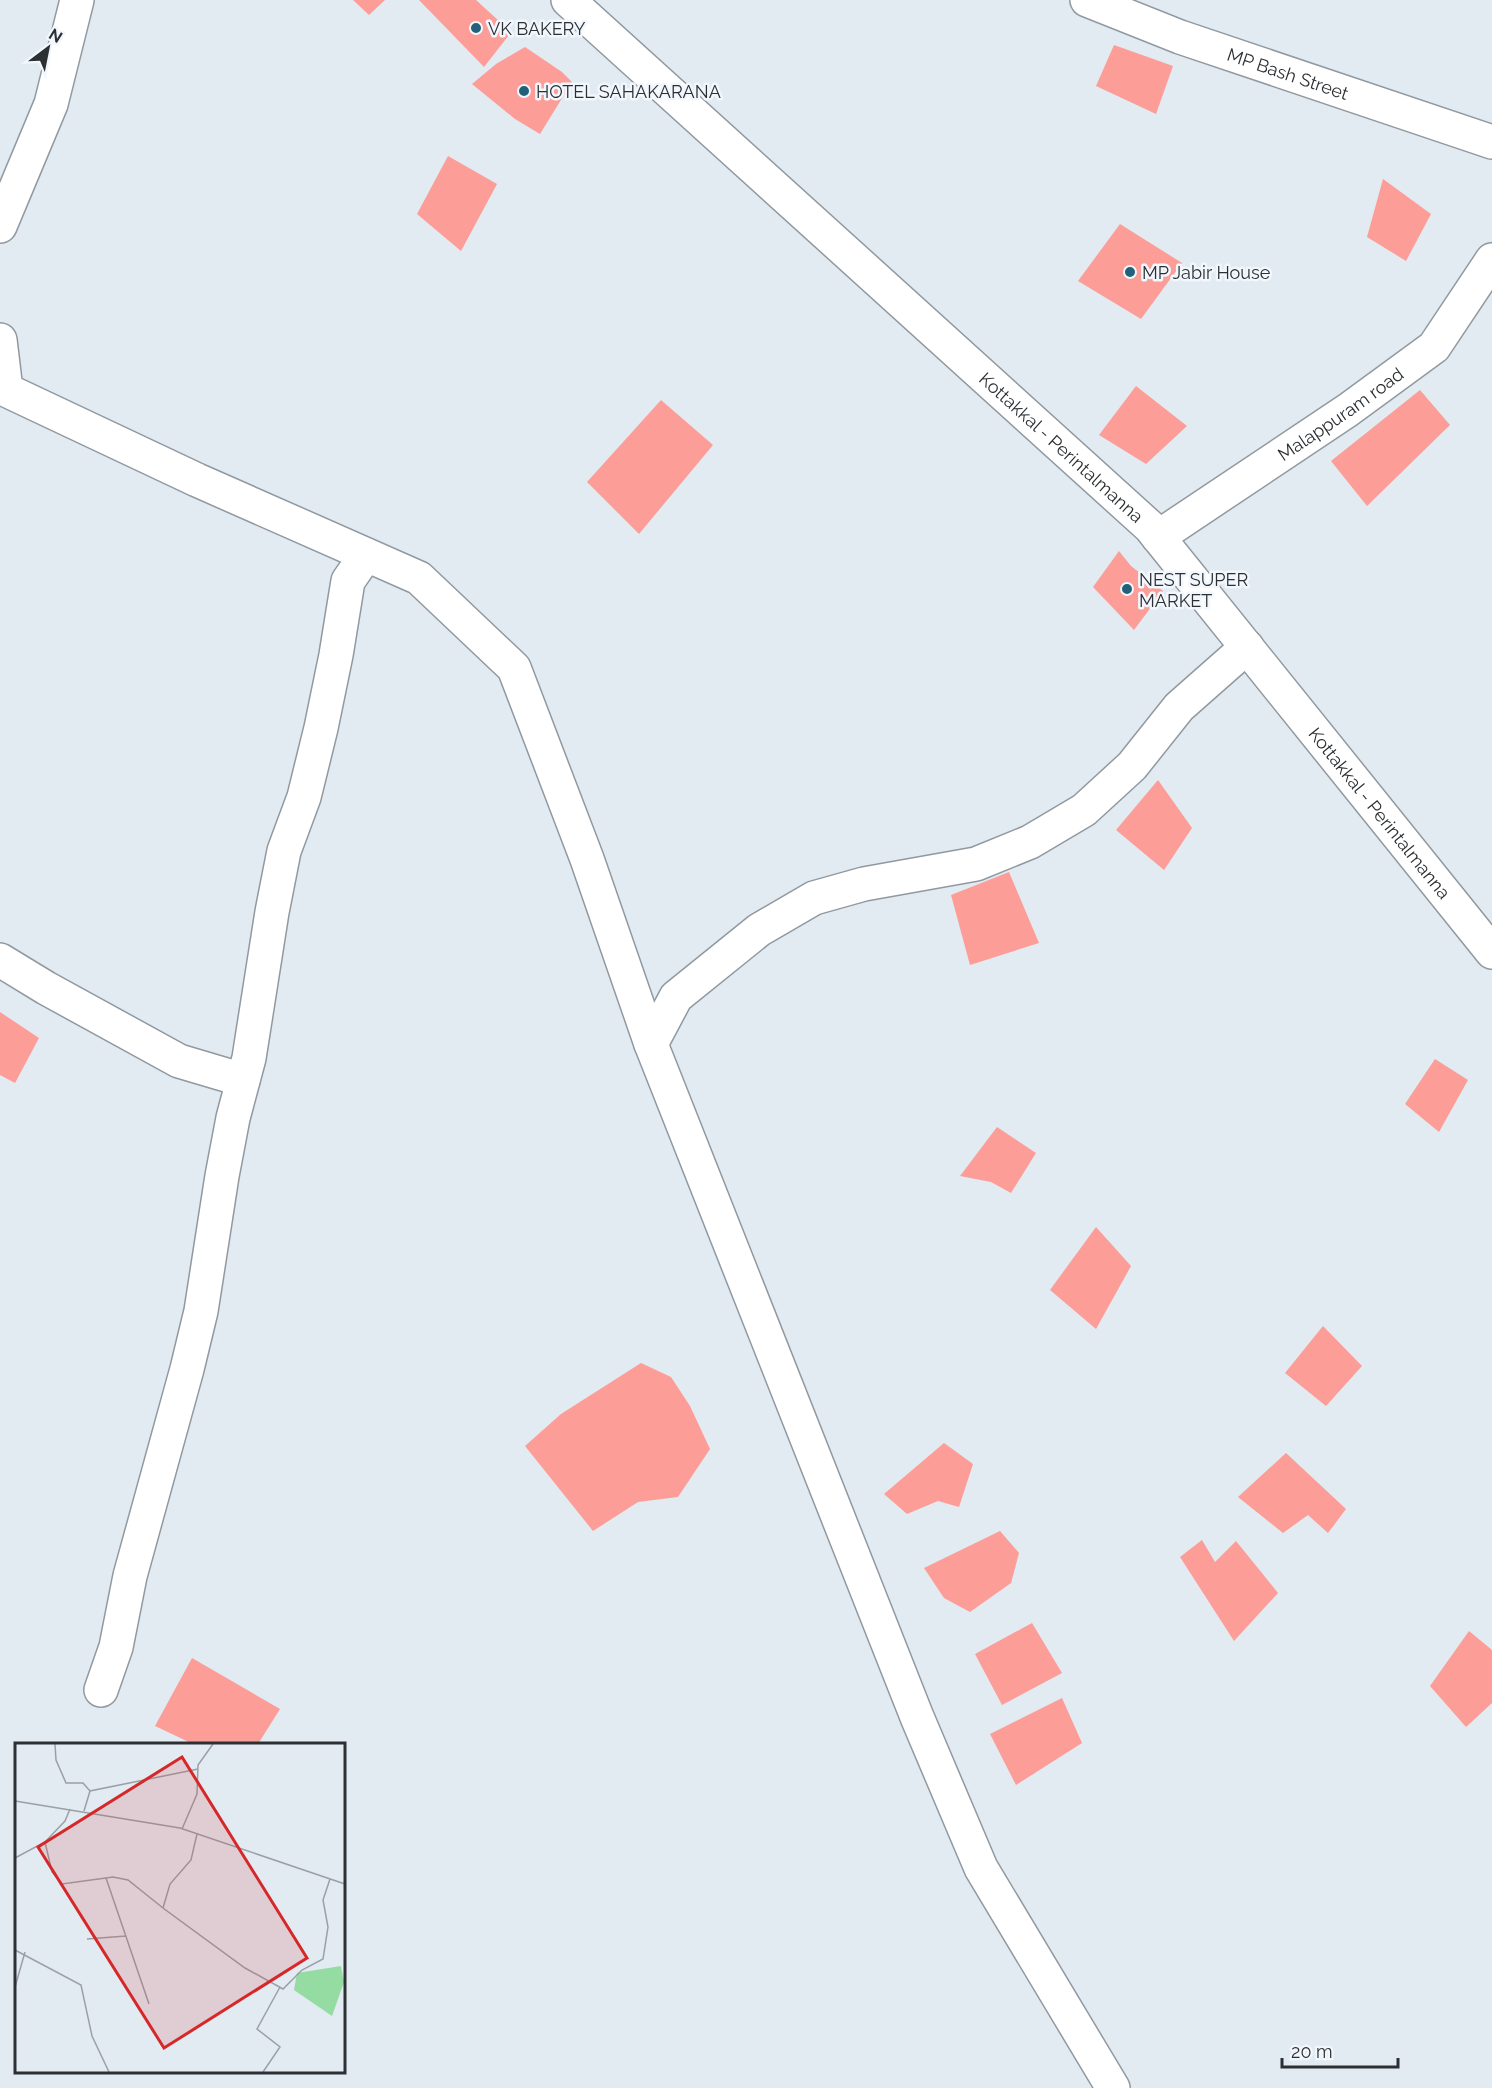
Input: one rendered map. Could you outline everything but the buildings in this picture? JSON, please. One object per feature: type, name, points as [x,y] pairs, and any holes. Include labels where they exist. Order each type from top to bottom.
[{"type":"street","points":[[0,226],[51,104],[77,0]]},
{"type":"street","name":"Kottakkal - Perintalmanna","points":[[568,0],[1150,527],[1492,952]]},
{"type":"street","name":"MP Bash Street","points":[[1087,0],[1180,37],[1492,142]]},
{"type":"street","name":"Malappuram road","points":[[1158,537],[1348,410],[1434,347],[1492,260]]},
{"type":"street","points":[[0,340],[6,390],[197,480],[419,578],[514,668],[587,859],[651,1044],[908,1695],[981,1868],[1113,2088]]},
{"type":"street","points":[[101,1690],[116,1647],[130,1576],[188,1369],[201,1311],[222,1176],[249,1058],[284,850],[304,797],[321,728],[348,581],[366,555]]},
{"type":"street","points":[[651,1044],[676,998],[759,930],[814,898],[864,884],[976,864],[1030,842],[1084,810],[1132,766],[1179,707],[1247,647]]},
{"type":"street","points":[[0,960],[46,988],[179,1060],[243,1080]]},
{"type":"place","name":"VK BAKERY","points":[[476,28]]},
{"type":"place","name":"HOTEL SAHAKARANA","points":[[524,91]]},
{"type":"place","name":"MP Jabir House","points":[[1130,272]]},
{"type":"place","name":"NEST SUPER MARKET","points":[[1127,589]]}]
